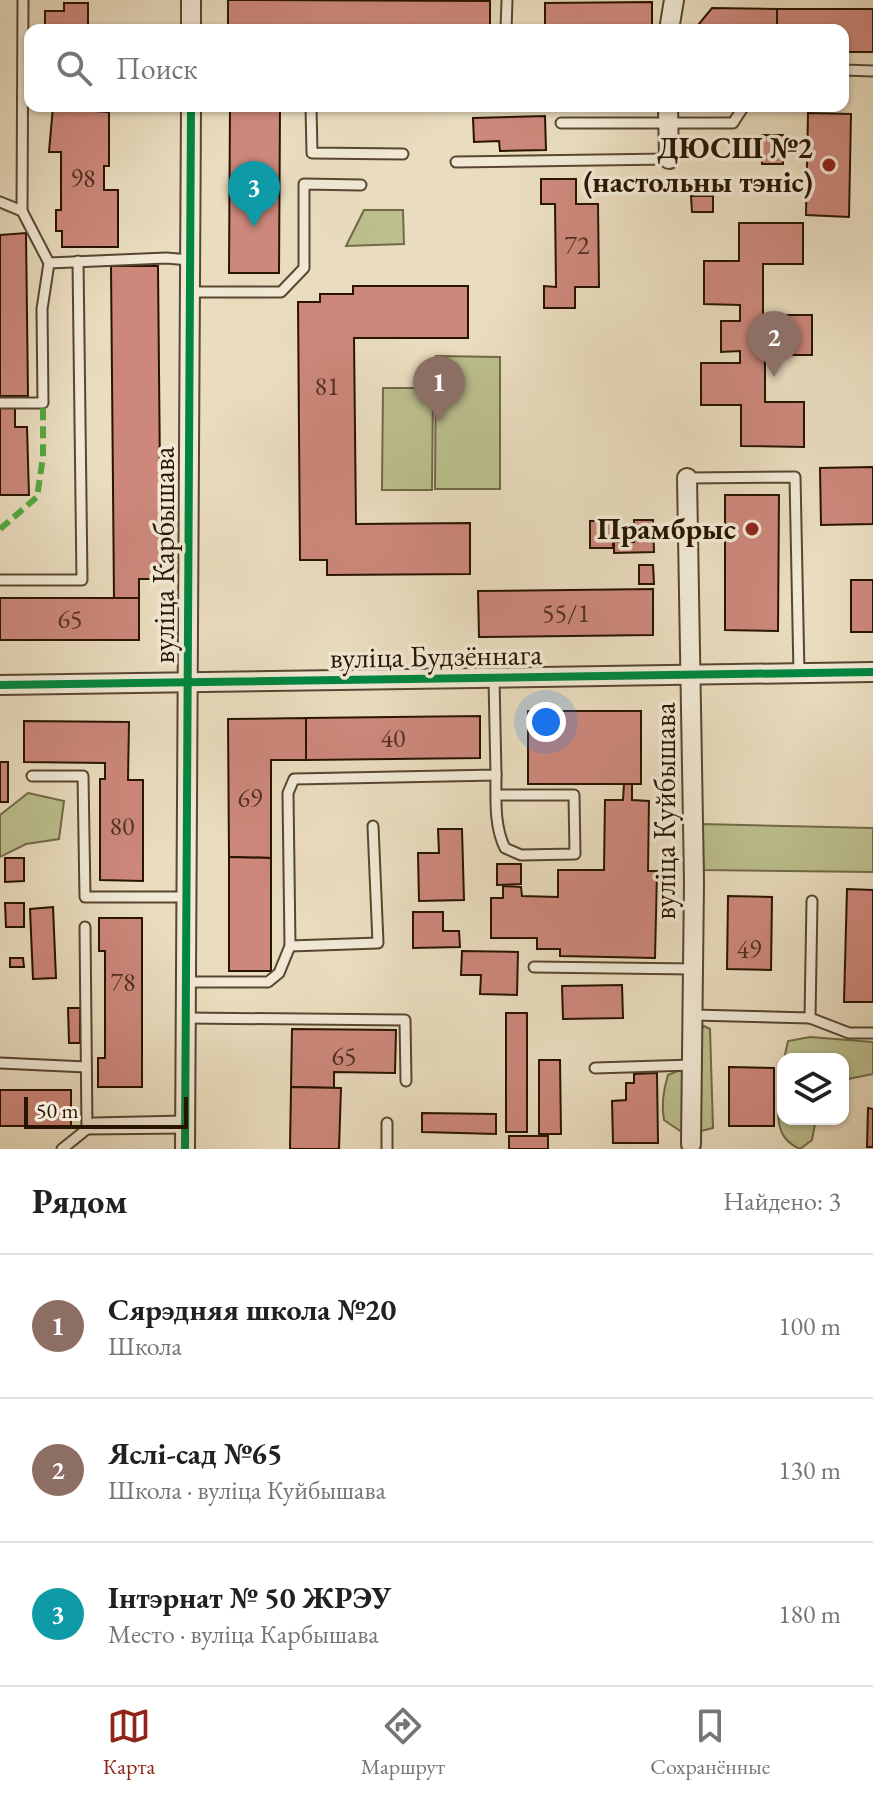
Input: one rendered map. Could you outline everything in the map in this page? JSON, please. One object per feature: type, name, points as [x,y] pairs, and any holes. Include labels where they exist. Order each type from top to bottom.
[{"type":"street","points":[[191,0],[191,24]]},
{"type":"street","points":[[670,24],[674,0]]},
{"type":"street","name":"вуліца Карбышава","points":[[185,1149],[191,112]]},
{"type":"street","points":[[668,114],[669,159]]},
{"type":"street","name":"вуліца Куйбышава","points":[[687,478],[693,969],[690,1146]]},
{"type":"street","name":"вуліца Будзённага","points":[[0,685],[873,672]]},
{"type":"lane","points":[[0,403],[43,403],[42,309],[49,263],[22,211],[23,0]]},
{"type":"lane","points":[[506,24],[507,0]]},
{"type":"lane","points":[[849,70],[873,71]]},
{"type":"lane","points":[[311,112],[312,153],[403,154]]},
{"type":"lane","points":[[561,123],[668,114],[733,123],[740,112]]},
{"type":"lane","points":[[456,162],[669,159]]},
{"type":"lane","points":[[190,292],[281,292],[304,268],[304,184],[361,185]]},
{"type":"lane","points":[[0,202],[22,211]]},
{"type":"lane","points":[[49,263],[190,260]]},
{"type":"lane","points":[[0,580],[82,580],[78,261]]},
{"type":"lane","points":[[687,478],[795,477],[799,674]]},
{"type":"lane","points":[[494,679],[496,795],[498,835],[505,848],[521,855],[575,854],[574,795],[496,795]]},
{"type":"lane","points":[[186,982],[268,982],[279,973],[290,946],[288,793],[294,779],[496,775]]},
{"type":"lane","points":[[32,776],[83,776],[85,897],[186,897]]},
{"type":"lane","points":[[290,946],[378,943],[373,826]]},
{"type":"lane","points":[[810,1018],[812,901]]},
{"type":"lane","points":[[85,927],[87,1126]]},
{"type":"lane","points":[[534,967],[693,969]]},
{"type":"lane","points":[[693,1015],[810,1018],[849,1033],[873,1033]]},
{"type":"lane","points":[[186,1018],[405,1020],[406,1081]]},
{"type":"lane","points":[[0,1063],[86,1067]]},
{"type":"lane","points":[[595,1068],[692,1065]]},
{"type":"lane","points":[[387,1123],[387,1149]]},
{"type":"lane","points":[[62,1149],[87,1126],[185,1125]]},
{"type":"green space","points":[[364,210],[403,210],[404,244],[346,246]]},
{"type":"green space","points":[[436,356],[500,357],[500,489],[435,489]]},
{"type":"green space","points":[[383,388],[433,388],[432,490],[382,490]]},
{"type":"green space","points":[[28,793],[64,801],[59,839],[26,844],[0,857],[0,815]]},
{"type":"green space","points":[[701,824],[873,828],[873,872],[704,870]]},
{"type":"green space","points":[[704,1026],[710,1029],[713,1128],[686,1135],[664,1120],[664,1092],[668,1075],[685,1068],[697,1035]]},
{"type":"green space","points":[[810,1037],[873,1042],[873,1074],[849,1079],[849,1053],[785,1053],[788,1041]]},
{"type":"green space","points":[[815,1125],[812,1140],[800,1149],[783,1136],[780,1127]]},
{"type":"building","points":[[228,0],[490,1],[490,24],[228,24]]},
{"type":"building","points":[[652,2],[652,24],[545,24],[545,3]]},
{"type":"building","points":[[64,3],[88,3],[88,24],[45,24],[45,11],[64,11]]},
{"type":"building","points":[[712,8],[777,9],[777,24],[699,24]]},
{"type":"building","points":[[777,9],[873,9],[873,52],[849,52],[849,24],[777,24]]},
{"type":"building","points":[[52,112],[109,112],[109,166],[104,166],[104,190],[118,190],[118,247],[62,247],[62,231],[56,231],[56,210],[61,210],[61,152],[49,152]]},
{"type":"building","points":[[230,112],[280,112],[279,273],[229,273]]},
{"type":"building","name":"ДЮСШ №2 (настольны тэніс)","points":[[808,113],[851,114],[849,217],[806,215]]},
{"type":"building","points":[[545,116],[546,150],[500,151],[499,141],[474,142],[473,118]]},
{"type":"building","points":[[762,135],[783,135],[783,164],[762,164]]},
{"type":"building","points":[[541,179],[576,179],[576,204],[598,204],[599,287],[575,287],[575,308],[544,308],[544,286],[556,287],[555,204],[541,204]]},
{"type":"building","points":[[691,196],[713,196],[713,212],[692,212]]},
{"type":"building","points":[[739,223],[803,223],[803,264],[763,264],[763,315],[812,315],[812,355],[765,355],[765,402],[804,402],[804,447],[741,446],[741,405],[701,405],[701,363],[740,363],[740,351],[721,352],[721,321],[740,321],[740,305],[704,304],[704,261],[739,261]]},
{"type":"building","points":[[26,233],[28,396],[0,396],[0,235]]},
{"type":"building","points":[[111,266],[158,266],[161,579],[139,579],[139,598],[114,598]]},
{"type":"building","points":[[353,286],[468,286],[468,338],[354,338],[356,524],[470,523],[470,574],[327,575],[327,560],[300,560],[298,302],[320,302],[320,294],[353,294]]},
{"type":"building","points":[[0,408],[15,408],[15,427],[27,427],[29,495],[0,495]]},
{"type":"building","points":[[873,467],[873,524],[821,525],[820,468]]},
{"type":"building","name":"Прамбрыс","points":[[725,495],[779,495],[778,631],[725,630]]},
{"type":"building","points":[[634,520],[653,520],[654,552],[614,553],[614,542],[634,542]]},
{"type":"building","points":[[590,521],[613,521],[613,548],[590,548]]},
{"type":"building","points":[[639,565],[653,565],[654,584],[639,584]]},
{"type":"building","points":[[851,580],[873,580],[873,632],[851,632]]},
{"type":"building","points":[[653,589],[653,635],[479,637],[478,591]]},
{"type":"building","points":[[0,598],[139,598],[139,640],[0,640]]},
{"type":"building","points":[[528,711],[641,711],[641,784],[528,784]]},
{"type":"building","points":[[480,716],[480,758],[306,760],[306,718]]},
{"type":"building","points":[[306,718],[306,760],[271,760],[271,858],[229,857],[228,719]]},
{"type":"building","points":[[24,721],[129,722],[128,780],[143,780],[143,881],[100,880],[100,779],[105,779],[105,763],[24,762]]},
{"type":"building","points":[[0,762],[8,762],[8,802],[0,802]]},
{"type":"building","points":[[624,784],[632,784],[632,800],[649,801],[648,871],[657,871],[655,958],[560,956],[560,949],[537,949],[537,938],[491,938],[491,898],[503,898],[503,886],[521,887],[522,896],[558,897],[558,870],[604,870],[605,800],[623,800]]},
{"type":"building","points":[[438,829],[462,829],[464,900],[419,901],[418,853],[439,853]]},
{"type":"building","points":[[229,857],[271,858],[271,971],[229,971]]},
{"type":"building","points":[[5,858],[24,858],[24,881],[5,882]]},
{"type":"building","points":[[497,864],[521,864],[521,884],[497,885]]},
{"type":"building","points":[[847,889],[873,890],[873,1002],[844,1002]]},
{"type":"building","points":[[728,896],[772,897],[771,970],[727,969]]},
{"type":"building","points":[[5,903],[24,903],[24,927],[6,927]]},
{"type":"building","points":[[53,907],[56,978],[33,979],[30,909]]},
{"type":"building","points":[[413,912],[443,912],[443,931],[459,931],[460,947],[413,948]]},
{"type":"building","points":[[99,918],[142,918],[142,1087],[98,1087],[98,1058],[105,1058],[105,951],[99,951]]},
{"type":"building","points":[[462,951],[518,952],[517,995],[480,994],[481,975],[461,975]]},
{"type":"building","points":[[10,958],[23,958],[24,967],[10,967]]},
{"type":"building","points":[[622,985],[623,1018],[563,1019],[562,986]]},
{"type":"building","points":[[68,1008],[80,1008],[80,1043],[69,1043]]},
{"type":"building","points":[[506,1013],[527,1013],[527,1132],[506,1132]]},
{"type":"building","points":[[292,1029],[396,1030],[395,1073],[334,1072],[334,1088],[291,1087]]},
{"type":"building","points":[[539,1060],[560,1060],[561,1134],[539,1134]]},
{"type":"building","points":[[729,1067],[774,1068],[774,1126],[729,1126]]},
{"type":"building","points":[[657,1073],[658,1143],[613,1143],[612,1101],[626,1100],[626,1083],[634,1083],[634,1074]]},
{"type":"building","points":[[291,1087],[341,1088],[339,1149],[290,1149]]},
{"type":"building","points":[[0,1090],[71,1090],[71,1126],[0,1126]]},
{"type":"building","points":[[868,1108],[873,1109],[873,1147],[867,1147]]},
{"type":"building","points":[[422,1113],[496,1114],[496,1134],[422,1132]]},
{"type":"building","points":[[509,1136],[548,1136],[548,1149],[509,1149]]},
{"type":"marked path","points":[[0,529],[37,497],[43,457],[43,403]]},
{"type":"cycle path","points":[[185,1149],[191,112]]},
{"type":"cycle path","points":[[0,685],[873,672]]},
{"type":"place","name":"ДЮСШ №2 (настольны тэніс)","points":[[829,165]]},
{"type":"place","name":"Інтэрнат № 50 ЖРЭУ","points":[[254,227]]},
{"type":"place","name":"Яслі-сад №65","points":[[774,377]]},
{"type":"place","name":"Сярэдняя школа №20","points":[[439,422]]},
{"type":"place","name":"Прамбрыс","points":[[752,529]]}]
